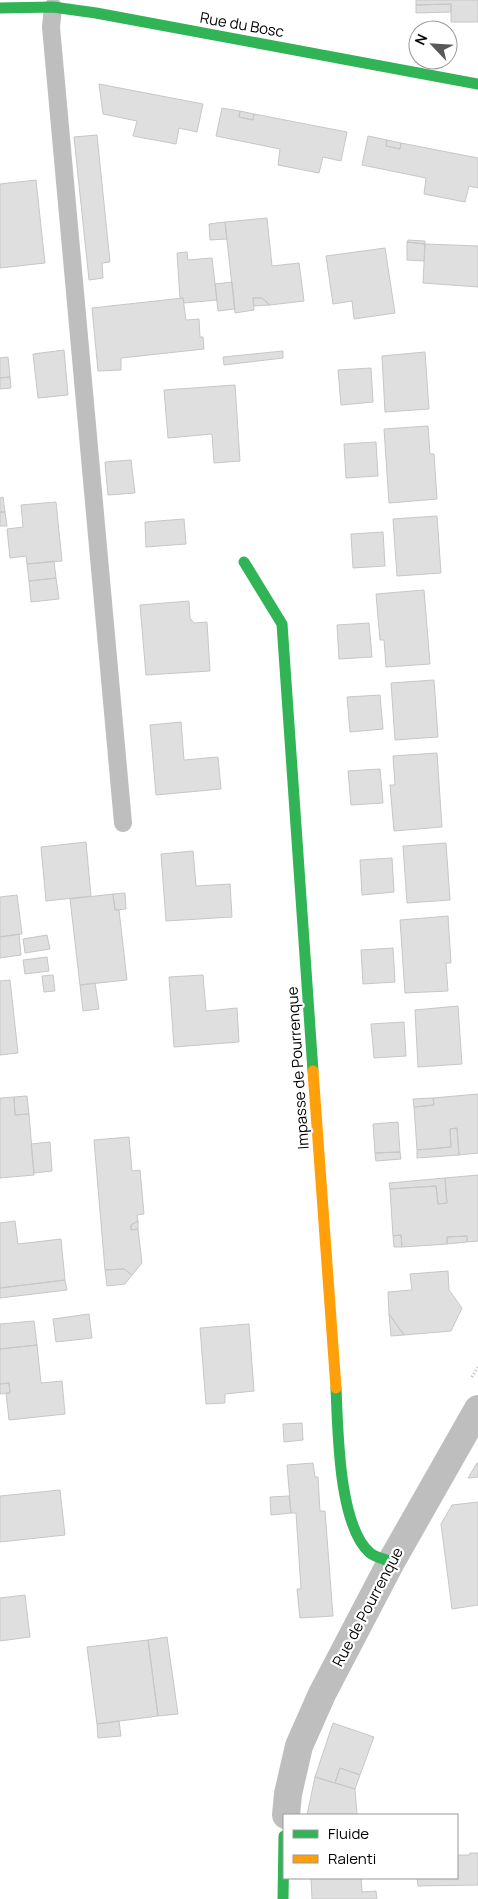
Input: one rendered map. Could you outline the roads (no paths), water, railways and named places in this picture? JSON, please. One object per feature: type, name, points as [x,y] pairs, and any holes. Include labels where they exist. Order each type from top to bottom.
[{"type":"street","name":"Rue du Bosc","points":[[0,8],[53,7],[96,13],[478,84]]},
{"type":"street","name":"Impasse de Pourrenque","points":[[244,562],[282,624],[342,1480],[353,1529],[370,1553],[391,1562]]},
{"type":"street","name":"Rue de Pourrenque","points":[[286,1814],[288,1794],[299,1746],[322,1694],[391,1562],[478,1409]]},
{"type":"street","points":[[283,1879],[283,1899]]},
{"type":"lane","points":[[53,7],[51,27],[123,823]]}]
